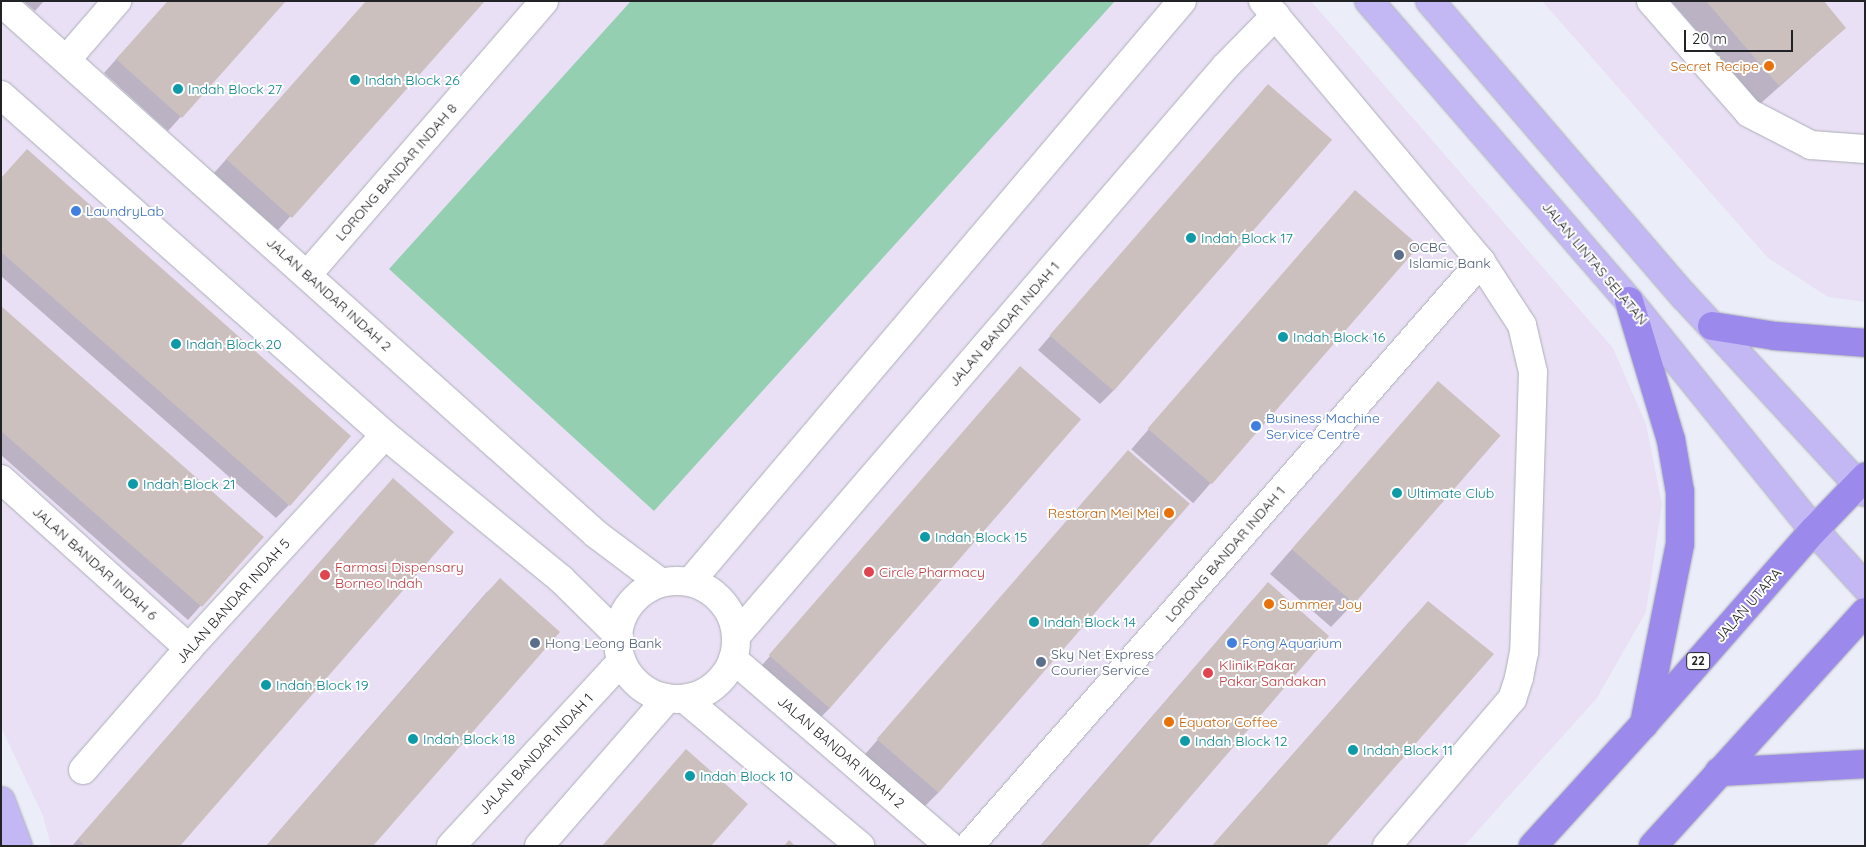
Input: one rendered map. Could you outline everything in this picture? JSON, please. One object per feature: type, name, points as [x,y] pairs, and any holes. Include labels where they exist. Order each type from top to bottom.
[{"type":"highway","points":[[1628,301],[1671,440],[1680,492],[1680,544],[1643,725]]},
{"type":"highway","points":[[1712,326],[1775,336],[1865,343]]},
{"type":"highway","name":"JALAN UTARA","points":[[1533,846],[1643,725],[1814,530],[1863,485]]},
{"type":"highway","points":[[1653,846],[1718,772],[1865,612]]},
{"type":"highway","points":[[1718,772],[1865,764]]},
{"type":"main road","name":"JALAN LINTAS SELATAN","points":[[1368,1],[1628,301],[1814,530],[1865,586]]},
{"type":"main road","points":[[1430,1],[1712,326],[1863,485]]},
{"type":"main road","points":[[1,801],[18,846]]},
{"type":"street","points":[[67,59],[118,1]]},
{"type":"street","name":"LORONG BANDAR INDAH 8","points":[[307,275],[544,1]]},
{"type":"street","points":[[691,581],[1182,1]]},
{"type":"street","points":[[1651,1],[1749,113],[1811,145],[1865,149]]},
{"type":"street","name":"JALAN BANDAR INDAH 2","points":[[1,2],[596,534],[660,582]]},
{"type":"street","points":[[1269,8],[1481,262],[1522,326],[1534,372],[1524,652],[1512,699],[1387,846]]},
{"type":"street","name":"JALAN BANDAR INDAH 1","points":[[735,647],[1226,66],[1269,8]]},
{"type":"street","points":[[6,109],[385,435],[561,579],[617,634]]},
{"type":"street","name":"LORONG BANDAR INDAH 1","points":[[969,846],[1481,262]]},
{"type":"street","name":"JALAN BANDAR INDAH 5","points":[[82,770],[189,648],[385,435]]},
{"type":"street","name":"JALAN BANDAR INDAH 6","points":[[1,479],[189,648]]},
{"type":"street","points":[[539,846],[676,699],[715,686],[735,647],[732,617],[723,601],[708,589],[691,581],[660,582],[643,590],[631,602],[621,617],[617,634],[621,662],[633,680],[648,692],[676,699],[860,846]]},
{"type":"street","name":"JALAN BANDAR INDAH 2","points":[[735,647],[950,846]]},
{"type":"street","name":"JALAN BANDAR INDAH 1","points":[[451,846],[621,662]]},
{"type":"shaded area","points":[[1,1],[1311,1],[1613,348],[1646,424],[1662,504],[1646,612],[1597,698],[1464,846],[51,846],[43,816],[1,727]]},
{"type":"shaded area","points":[[1542,1],[1865,1],[1865,302],[1828,297],[1768,258]]},
{"type":"green space","points":[[631,1],[1115,1],[654,511],[389,269]]},
{"type":"building","name":"Indah Block 27","points":[[168,1],[286,1],[182,118],[116,59]]},
{"type":"building","name":"Indah Block 26","points":[[366,1],[485,1],[292,218],[226,159]]},
{"type":"building","points":[[1706,1],[1824,1],[1846,28],[1779,86]]},
{"type":"building","name":"Indah Block 17","points":[[1268,84],[1332,140],[1114,391],[1050,335]]},
{"type":"building","name":"Indah Block 20","points":[[27,149],[351,436],[290,506],[1,252],[1,178]]},
{"type":"building","name":"Indah Block 16","points":[[1355,190],[1419,246],[1212,484],[1148,428]]},
{"type":"building","name":"Indah Block 21","points":[[1,306],[264,537],[202,607],[1,431]]},
{"type":"building","name":"Indah Block 15","points":[[1020,366],[1081,419],[830,708],[769,655]]},
{"type":"building","name":"Ultimate Club","points":[[1438,381],[1501,435],[1354,604],[1292,549]]},
{"type":"building","name":"Indah Block 14","points":[[1128,450],[1190,504],[939,793],[877,739]]},
{"type":"building","name":"Indah Block 19","points":[[393,478],[454,532],[180,846],[85,846],[78,839]]},
{"type":"building","name":"Indah Block 18","points":[[500,578],[560,632],[373,846],[266,846]]},
{"type":"building","name":"Indah Block 12","points":[[1268,582],[1329,636],[1148,846],[1041,846]]},
{"type":"building","name":"Indah Block 11","points":[[1428,601],[1494,654],[1326,846],[1212,846]]},
{"type":"building","name":"Indah Block 10","points":[[686,749],[748,804],[711,846],[602,846]]},
{"type":"building","points":[[789,840],[795,846],[784,846]]},
{"type":"place","name":"Secret Recipe","points":[[1769,66]]},
{"type":"place","name":"Indah Block 26","points":[[355,80]]},
{"type":"place","name":"Indah Block 27","points":[[178,89]]},
{"type":"place","name":"LaundryLab","points":[[76,211]]},
{"type":"place","name":"Indah Block 17","points":[[1191,238]]},
{"type":"place","name":"OCBC Islamic Bank","points":[[1399,255]]},
{"type":"place","name":"Indah Block 16","points":[[1283,337]]},
{"type":"place","name":"Indah Block 20","points":[[176,344]]},
{"type":"place","name":"Business Machine Service Centre","points":[[1256,426]]},
{"type":"place","name":"Indah Block 21","points":[[133,484]]},
{"type":"place","name":"Ultimate Club","points":[[1397,493]]},
{"type":"place","name":"Restoran Mei Mei","points":[[1169,513]]},
{"type":"place","name":"Indah Block 15","points":[[925,537]]},
{"type":"place","name":"Circle Pharmacy","points":[[869,572]]},
{"type":"place","name":"Farmasi Dispensary Borneo Indah","points":[[325,575]]},
{"type":"place","name":"Summer Joy","points":[[1269,604]]},
{"type":"place","name":"Indah Block 14","points":[[1034,622]]},
{"type":"place","name":"Hong Leong Bank","points":[[535,643]]},
{"type":"place","name":"Fong Aquarium","points":[[1232,643]]},
{"type":"place","name":"Sky Net Express Courier Service","points":[[1041,662]]},
{"type":"place","name":"Klinik Pakar Pakar Sandakan","points":[[1208,673]]},
{"type":"place","name":"Indah Block 19","points":[[266,685]]},
{"type":"place","name":"Equator Coffee","points":[[1169,722]]},
{"type":"place","name":"Indah Block 18","points":[[413,739]]},
{"type":"place","name":"Indah Block 12","points":[[1185,741]]},
{"type":"place","name":"Indah Block 11","points":[[1353,750]]},
{"type":"place","name":"Indah Block 10","points":[[690,776]]}]
